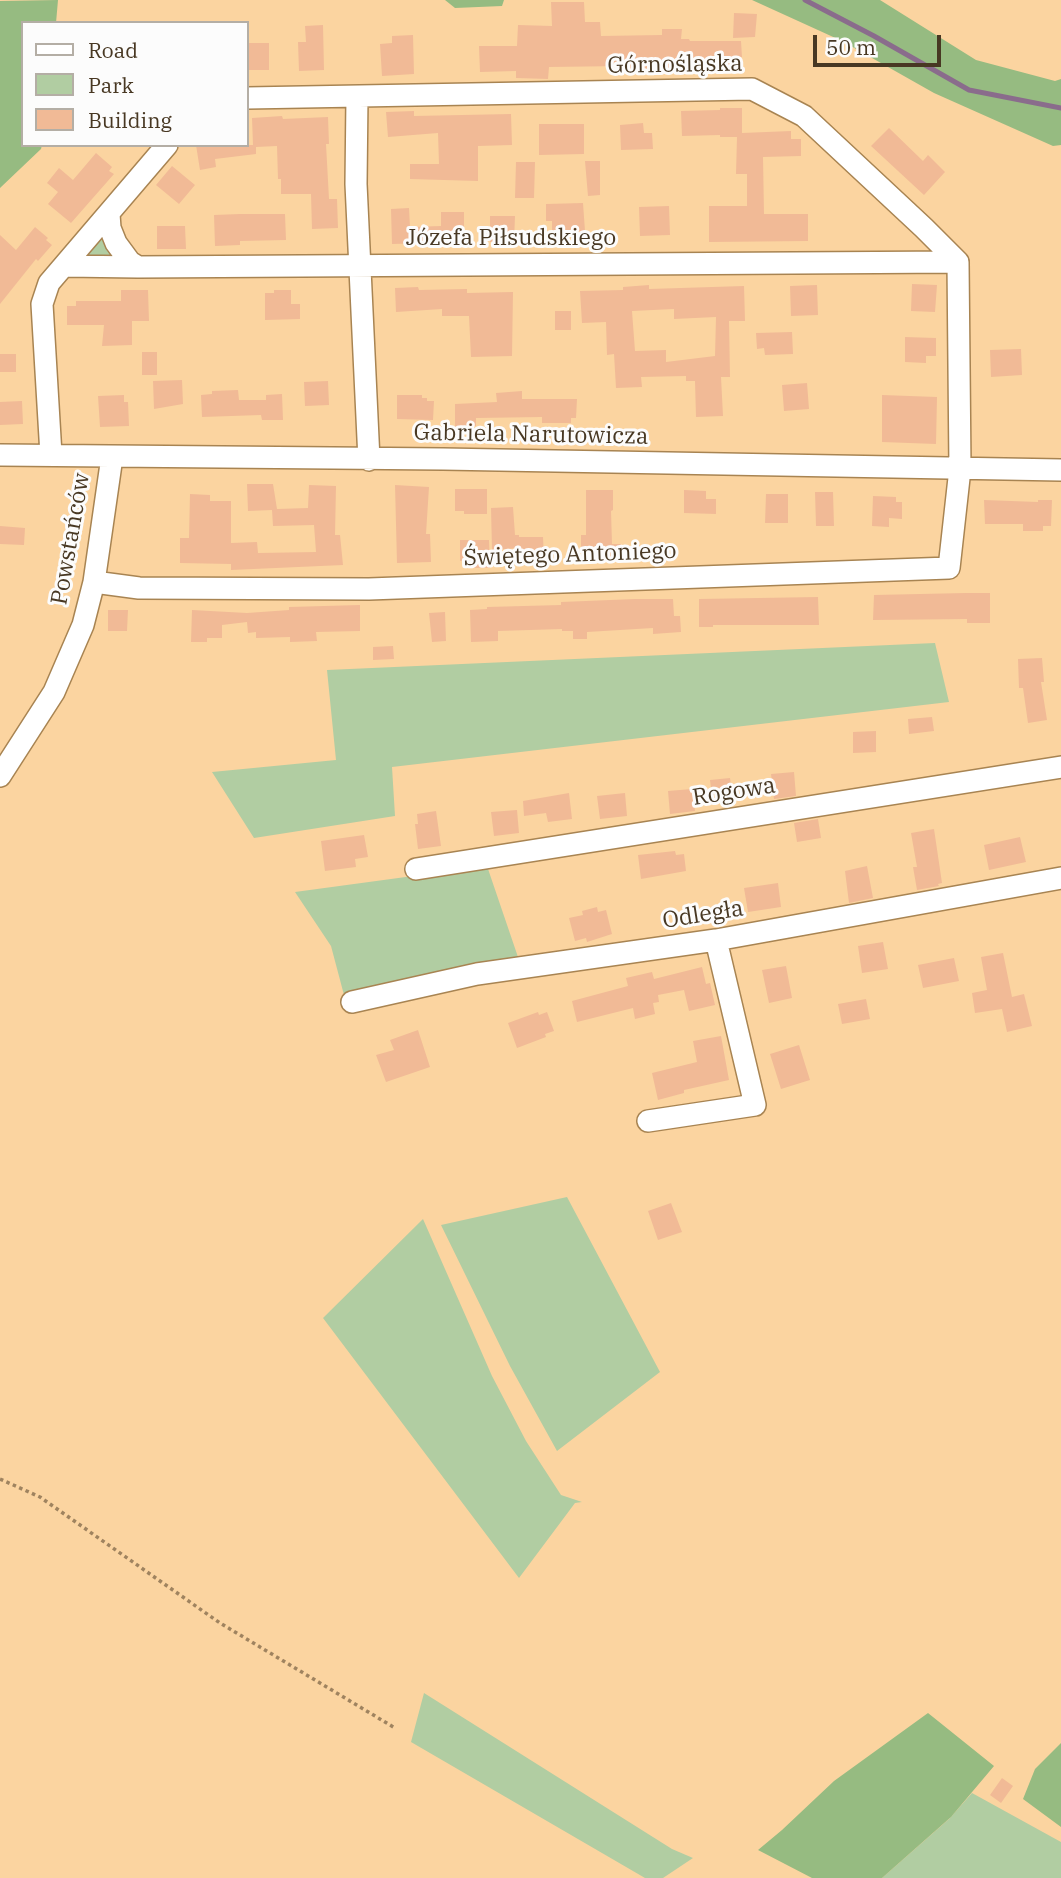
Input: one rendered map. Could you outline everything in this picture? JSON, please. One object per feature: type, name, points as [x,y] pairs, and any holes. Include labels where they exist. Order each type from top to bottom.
[{"type":"street","name":"Górnośląska","points":[[248,98],[752,89],[804,116],[958,262]]},
{"type":"street","points":[[357,97],[356,184],[369,460]]},
{"type":"street","points":[[51,455],[42,304],[50,283],[165,147]]},
{"type":"street","points":[[109,214],[110,228],[116,243],[130,262],[138,267]]},
{"type":"street","points":[[958,262],[960,469]]},
{"type":"street","name":"Józefa Piłsudskiego","points":[[65,266],[958,262]]},
{"type":"street","name":"Gabriela Narutowicza","points":[[0,455],[443,459],[1061,470]]},
{"type":"street","name":"Powstańców","points":[[0,776],[54,692],[83,625],[94,582],[112,457]]},
{"type":"street","name":"Świętego Antoniego","points":[[94,582],[139,588],[369,589],[948,568],[960,469]]},
{"type":"street","name":"Rogowa","points":[[416,869],[1061,768]]},
{"type":"street","name":"Odległa","points":[[352,1002],[477,974],[716,940],[1061,878]]},
{"type":"street","points":[[648,1121],[755,1105],[716,940]]},
{"type":"path","points":[[0,1479],[40,1496],[220,1623],[395,1728]]},
{"type":"green space","points":[[58,0],[56,21],[21,21],[21,147],[42,147],[0,188],[0,1]]},
{"type":"green space","points":[[445,0],[504,0],[502,6],[455,8]]},
{"type":"green space","points":[[752,0],[880,0],[976,60],[1055,81],[1061,79],[1061,145],[1053,146],[934,93],[842,41]]},
{"type":"green space","points":[[104,226],[121,259],[77,261]]},
{"type":"green space","points":[[935,643],[949,702],[392,767],[395,816],[254,838],[212,772],[336,760],[327,670]]},
{"type":"green space","points":[[487,866],[519,960],[344,995],[331,946],[295,892]]},
{"type":"green space","points":[[567,1197],[660,1372],[557,1451],[510,1366],[441,1225]]},
{"type":"green space","points":[[423,1219],[492,1376],[526,1441],[561,1495],[582,1502],[575,1503],[519,1578],[323,1318]]},
{"type":"green space","points":[[424,1693],[672,1849],[693,1858],[663,1878],[645,1878],[411,1742]]},
{"type":"green space","points":[[928,1713],[994,1766],[951,1817],[882,1878],[812,1878],[758,1850],[834,1781]]},
{"type":"green space","points":[[1061,1743],[1061,1827],[1023,1799],[1035,1769]]},
{"type":"green space","points":[[972,1793],[1061,1842],[1061,1878],[882,1878],[949,1819]]},
{"type":"building","points":[[551,2],[584,2],[585,22],[600,22],[601,36],[662,35],[662,29],[682,29],[681,39],[690,41],[741,41],[742,57],[736,57],[736,70],[712,67],[623,70],[623,66],[549,67],[548,79],[516,78],[516,71],[480,72],[479,46],[517,46],[518,25],[552,26]]},
{"type":"building","points":[[734,13],[757,14],[755,37],[733,38]]},
{"type":"building","points":[[323,25],[324,70],[299,71],[298,42],[306,42],[305,26]]},
{"type":"building","points":[[413,35],[414,74],[382,76],[380,44],[392,43],[392,36]]},
{"type":"building","points":[[248,43],[269,43],[269,70],[248,70]]},
{"type":"building","points":[[742,108],[742,133],[791,131],[791,139],[801,139],[801,156],[763,157],[764,214],[808,214],[808,241],[709,242],[709,206],[747,206],[747,174],[736,174],[737,137],[682,136],[681,111]]},
{"type":"building","points":[[414,111],[414,116],[511,114],[512,145],[478,146],[478,181],[410,179],[410,164],[439,164],[438,133],[388,137],[386,112]]},
{"type":"building","points":[[328,117],[329,144],[326,144],[329,199],[337,199],[338,228],[312,229],[311,194],[281,194],[277,146],[256,147],[256,154],[215,159],[216,167],[200,170],[196,147],[253,145],[252,118]]},
{"type":"building","points":[[643,123],[644,133],[652,133],[653,149],[621,150],[620,125]]},
{"type":"building","points":[[539,124],[584,124],[584,154],[539,155]]},
{"type":"building","points":[[889,128],[923,161],[928,155],[945,172],[924,195],[871,146]]},
{"type":"building","points":[[96,153],[112,167],[109,171],[114,174],[71,223],[48,204],[58,192],[47,183],[59,168],[73,180]]},
{"type":"building","points":[[585,161],[600,161],[600,195],[588,196]]},
{"type":"building","points":[[516,162],[535,162],[534,198],[515,198]]},
{"type":"building","points":[[172,166],[195,185],[179,204],[156,185]]},
{"type":"building","points":[[583,203],[585,231],[552,233],[552,221],[546,221],[546,204]]},
{"type":"building","points":[[669,206],[670,235],[640,236],[639,207]]},
{"type":"building","points":[[409,208],[410,227],[441,226],[441,212],[464,212],[464,242],[392,244],[391,209]]},
{"type":"building","points":[[285,214],[286,240],[240,241],[240,245],[215,246],[214,215]]},
{"type":"building","points":[[490,216],[515,216],[514,242],[490,242]]},
{"type":"building","points":[[157,226],[185,226],[186,249],[157,249]]},
{"type":"building","points":[[35,227],[52,245],[38,261],[36,259],[0,304],[0,235],[16,250]]},
{"type":"building","points":[[912,284],[937,285],[935,312],[911,311]]},
{"type":"building","points":[[649,285],[649,289],[744,286],[745,321],[729,321],[730,377],[721,377],[723,416],[696,417],[695,381],[686,381],[686,376],[641,377],[642,387],[616,388],[614,354],[607,355],[606,322],[582,323],[580,291],[623,290],[623,287]],"holes":[[[674,309],[674,319],[716,317],[715,356],[666,362],[666,350],[635,351],[632,311]]]},
{"type":"building","points":[[817,285],[818,315],[791,316],[790,286]]},
{"type":"building","points":[[418,287],[419,290],[467,289],[467,293],[513,292],[512,356],[471,357],[469,316],[442,316],[442,309],[396,312],[395,288]]},
{"type":"building","points":[[121,290],[148,290],[149,321],[132,321],[132,345],[102,346],[104,325],[67,325],[67,306],[76,306],[76,301],[121,301]]},
{"type":"building","points":[[274,290],[291,290],[291,304],[300,304],[300,319],[265,320],[265,293],[274,293]]},
{"type":"building","points":[[555,311],[571,311],[571,330],[555,330]]},
{"type":"building","points":[[792,332],[793,354],[765,355],[764,348],[757,349],[756,333]]},
{"type":"building","points":[[905,337],[936,338],[936,356],[926,356],[926,363],[905,362]]},
{"type":"building","points":[[1021,349],[1022,375],[991,377],[990,350]]},
{"type":"building","points":[[142,352],[157,352],[157,375],[142,375]]},
{"type":"building","points":[[0,354],[16,354],[16,372],[0,372]]},
{"type":"building","points":[[182,380],[183,404],[154,409],[153,381]]},
{"type":"building","points":[[328,381],[329,405],[305,406],[304,382]]},
{"type":"building","points":[[807,383],[809,409],[784,411],[782,385]]},
{"type":"building","points":[[238,390],[239,400],[266,400],[266,395],[282,394],[283,420],[262,420],[261,415],[202,417],[201,395],[212,394],[212,391]]},
{"type":"building","points":[[522,391],[522,399],[577,399],[576,418],[571,418],[571,423],[542,423],[542,417],[476,418],[476,426],[455,427],[455,404],[497,402],[496,393]]},
{"type":"building","points":[[124,395],[124,402],[128,402],[129,426],[100,427],[98,396]]},
{"type":"building","points":[[397,395],[422,395],[427,401],[434,401],[433,420],[397,419]]},
{"type":"building","points":[[882,395],[937,397],[936,444],[882,442]]},
{"type":"building","points":[[22,401],[23,424],[0,425],[0,402]]},
{"type":"building","points":[[247,484],[273,484],[277,509],[308,508],[309,485],[336,486],[335,535],[340,535],[343,565],[231,570],[231,564],[180,563],[180,538],[189,538],[190,494],[210,495],[210,501],[231,501],[231,543],[257,542],[258,553],[316,552],[314,525],[273,526],[272,510],[248,511]]},
{"type":"building","points":[[395,485],[429,487],[426,534],[430,534],[431,562],[397,563]]},
{"type":"building","points":[[455,489],[487,489],[487,514],[464,514],[464,511],[455,511]]},
{"type":"building","points":[[586,490],[613,490],[612,544],[621,544],[621,559],[581,560],[581,535],[586,535]]},
{"type":"building","points":[[684,490],[706,491],[706,499],[716,499],[716,514],[684,513]]},
{"type":"building","points":[[815,492],[833,492],[834,526],[816,526]]},
{"type":"building","points":[[766,494],[788,494],[788,523],[765,523]]},
{"type":"building","points":[[873,496],[896,497],[896,502],[902,502],[902,519],[889,518],[889,527],[872,526]]},
{"type":"building","points":[[984,500],[1052,500],[1051,526],[1043,526],[1043,531],[1023,531],[1023,524],[985,524]]},
{"type":"building","points":[[513,507],[515,535],[543,537],[544,561],[519,561],[519,548],[492,550],[491,508]]},
{"type":"building","points":[[0,526],[25,528],[24,545],[0,544]]},
{"type":"building","points":[[460,540],[489,540],[490,568],[474,568],[474,560],[460,561]]},
{"type":"building","points":[[990,593],[990,623],[967,623],[967,619],[873,620],[874,595]]},
{"type":"building","points":[[818,597],[819,625],[699,627],[699,599]]},
{"type":"building","points":[[673,599],[674,616],[680,616],[681,632],[653,634],[653,628],[587,632],[587,639],[573,639],[573,631],[562,629],[498,631],[498,641],[471,642],[470,610]]},
{"type":"building","points":[[360,605],[360,631],[316,632],[317,641],[290,642],[290,637],[256,638],[256,632],[248,633],[247,622],[222,625],[222,638],[191,642],[192,610],[247,613],[289,610],[289,607]]},
{"type":"building","points":[[108,610],[128,610],[127,631],[108,631]]},
{"type":"building","points":[[445,612],[446,641],[432,642],[429,613]]},
{"type":"building","points":[[393,646],[394,659],[373,660],[373,647]]},
{"type":"building","points":[[1042,658],[1044,682],[1041,682],[1047,720],[1028,723],[1023,688],[1019,688],[1018,659]]},
{"type":"building","points":[[932,717],[934,731],[909,734],[908,719]]},
{"type":"building","points":[[876,731],[876,752],[853,753],[853,732]]},
{"type":"building","points":[[794,772],[796,796],[774,799],[771,774]]},
{"type":"building","points":[[730,778],[732,793],[712,795],[710,780]]},
{"type":"building","points":[[692,789],[695,811],[670,814],[668,791]]},
{"type":"building","points":[[569,793],[572,819],[548,822],[546,813],[524,816],[523,801]]},
{"type":"building","points":[[625,793],[627,816],[600,819],[597,796]]},
{"type":"building","points":[[517,810],[519,833],[494,836],[491,812]]},
{"type":"building","points":[[436,811],[441,846],[418,849],[415,824],[418,824],[417,814]]},
{"type":"building","points":[[818,819],[821,838],[797,842],[794,823]]},
{"type":"building","points":[[934,829],[942,883],[917,890],[913,867],[917,867],[911,833]]},
{"type":"building","points":[[364,835],[368,857],[355,859],[356,867],[325,871],[321,841]]},
{"type":"building","points":[[1020,837],[1026,862],[989,870],[984,845]]},
{"type":"building","points":[[675,851],[676,855],[684,854],[686,871],[641,879],[638,855]]},
{"type":"building","points":[[867,866],[873,898],[849,903],[845,871]]},
{"type":"building","points":[[778,883],[781,907],[748,912],[744,888]]},
{"type":"building","points":[[597,907],[598,912],[606,910],[612,934],[587,942],[586,938],[575,941],[569,918],[583,915],[582,911]]},
{"type":"building","points":[[883,942],[888,969],[862,973],[858,946]]},
{"type":"building","points":[[1003,953],[1012,997],[1024,994],[1032,1026],[1007,1032],[1002,1009],[975,1013],[972,993],[987,990],[981,957]]},
{"type":"building","points":[[954,958],[959,981],[923,988],[918,965]]},
{"type":"building","points":[[786,966],[792,998],[769,1003],[762,970]]},
{"type":"building","points":[[702,967],[706,984],[710,983],[715,1005],[689,1011],[684,990],[658,995],[659,1002],[653,1003],[655,1014],[635,1019],[633,1008],[577,1022],[572,1001],[628,986],[626,978],[652,972],[654,979]]},
{"type":"building","points":[[866,999],[870,1019],[842,1024],[838,1004]]},
{"type":"building","points":[[538,1012],[539,1015],[547,1012],[554,1031],[545,1034],[546,1037],[517,1048],[508,1023]]},
{"type":"building","points":[[418,1030],[430,1067],[386,1082],[376,1055],[394,1050],[390,1040]]},
{"type":"building","points":[[721,1036],[729,1080],[684,1090],[684,1093],[658,1100],[652,1073],[697,1062],[693,1041]]},
{"type":"building","points":[[799,1045],[810,1080],[781,1089],[770,1054]]},
{"type":"building","points":[[671,1203],[682,1232],[658,1240],[648,1211]]},
{"type":"building","points":[[1002,1778],[1013,1786],[1001,1803],[990,1795]]},
{"type":"waterway","points":[[805,0],[969,90],[1061,108]]}]
